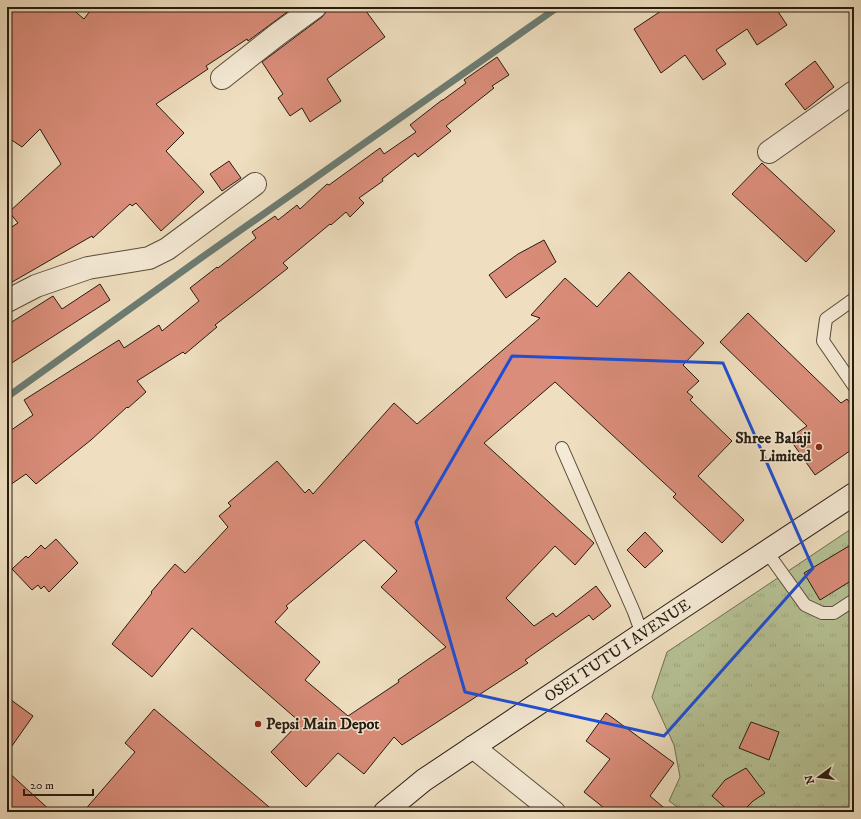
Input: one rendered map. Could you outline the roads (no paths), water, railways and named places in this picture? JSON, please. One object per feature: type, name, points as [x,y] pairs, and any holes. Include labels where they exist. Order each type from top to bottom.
[{"type":"street","points":[[222,78],[315,7]]},
{"type":"street","points":[[769,152],[854,92]]},
{"type":"street","points":[[7,301],[36,286],[88,268],[149,258],[167,249],[256,184]]},
{"type":"street","name":"OSEI TUTU I AVENUE","points":[[385,812],[424,780],[854,494]]},
{"type":"street","points":[[473,747],[554,812]]},
{"type":"lane","points":[[854,299],[826,319],[822,341],[854,386]]},
{"type":"lane","points":[[562,448],[634,612],[642,634]]},
{"type":"lane","points":[[767,552],[805,605],[822,613],[834,612],[854,600]]},
{"type":"waterway","points":[[7,397],[208,253],[558,7]]},
{"type":"place","name":"Shree Balaji Limited","points":[[819,447]]},
{"type":"place","name":"Pepsi Main Depot","points":[[258,724]]}]
